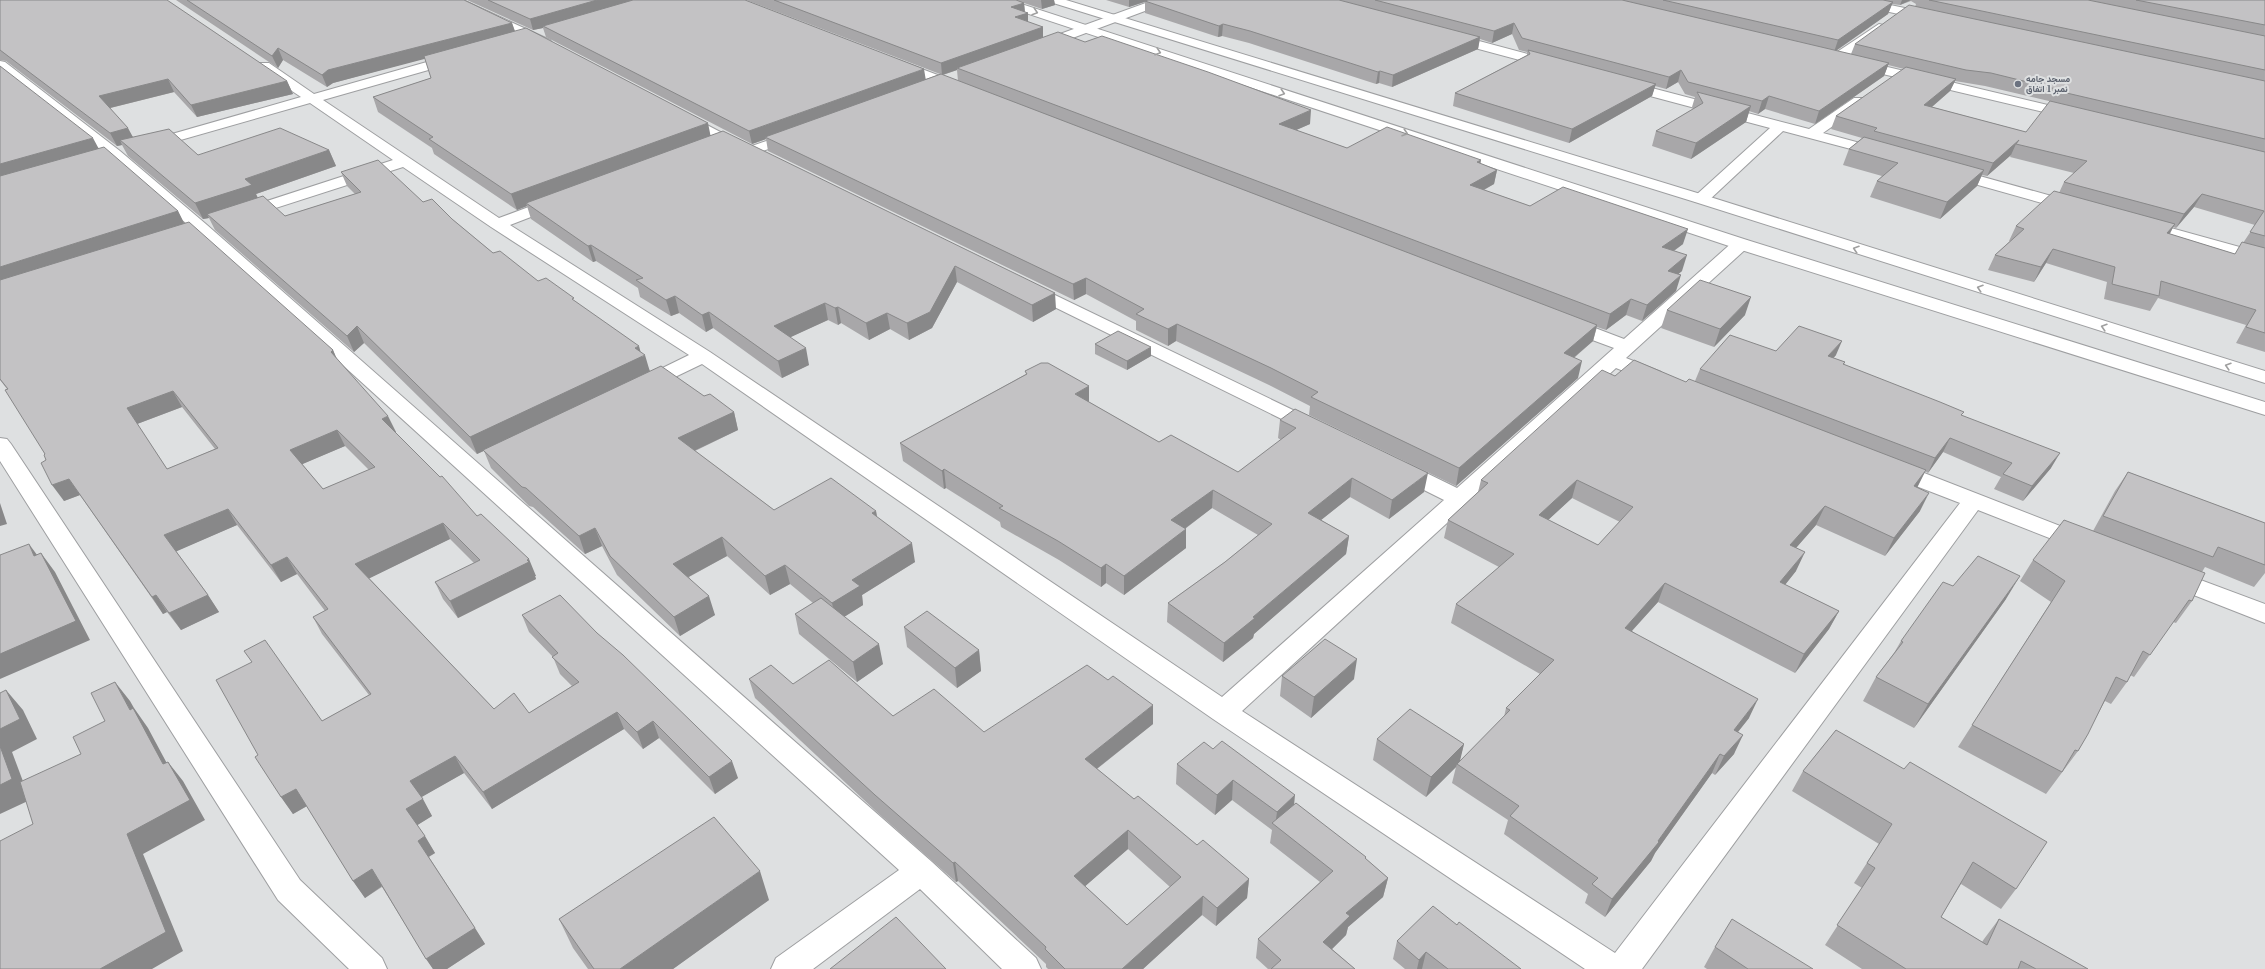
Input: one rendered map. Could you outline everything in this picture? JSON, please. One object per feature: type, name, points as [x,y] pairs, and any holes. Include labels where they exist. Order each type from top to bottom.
[{"type":"street","points":[[454,0],[532,36],[560,51]]},
{"type":"street","points":[[998,0],[1088,28],[1741,244],[2265,409]]},
{"type":"street","points":[[1054,0],[1701,199],[2265,377]]},
{"type":"street","points":[[1030,50],[1165,0]]},
{"type":"street","points":[[1850,0],[1940,20]]},
{"type":"street","points":[[1836,59],[1917,0]]},
{"type":"street","points":[[509,43],[554,30]]},
{"type":"street","points":[[1435,33],[1565,68]]},
{"type":"street","points":[[121,153],[471,53]]},
{"type":"street","points":[[1820,55],[2086,118]]},
{"type":"street","points":[[248,56],[497,224],[703,356],[1223,712],[1612,969]]},
{"type":"street","points":[[885,59],[973,93]]},
{"type":"street","points":[[0,65],[121,153],[208,225],[469,468],[921,871],[1025,969]]},
{"type":"street","points":[[1881,86],[1900,73]]},
{"type":"street","points":[[921,90],[965,74]]},
{"type":"street","points":[[1611,81],[1780,127],[1812,134],[1896,158]]},
{"type":"street","points":[[1812,134],[1868,95]]},
{"type":"street","points":[[671,110],[772,162]]},
{"type":"street","points":[[1701,199],[1780,127]]},
{"type":"street","points":[[751,151],[810,130]]},
{"type":"street","points":[[704,147],[727,139]]},
{"type":"street","points":[[208,225],[405,161]]},
{"type":"street","points":[[1935,168],[2088,211]]},
{"type":"street","points":[[497,224],[571,196]]},
{"type":"street","points":[[2127,221],[2265,259]]},
{"type":"street","points":[[1223,712],[1741,244]]},
{"type":"street","points":[[1016,281],[1331,436]]},
{"type":"street","points":[[1553,318],[1672,383]]},
{"type":"street","points":[[625,394],[703,356]]},
{"type":"street","points":[[0,444],[289,890],[371,969]]},
{"type":"street","points":[[469,468],[490,458]]},
{"type":"street","points":[[1871,460],[2105,551]]},
{"type":"street","points":[[1388,464],[1460,499]]},
{"type":"street","points":[[1624,969],[1974,500]]},
{"type":"street","points":[[2149,568],[2265,614]]},
{"type":"street","points":[[787,969],[921,871]]},
{"type":"building","points":[[0,0],[167,0],[287,81],[191,105],[168,79],[99,96],[128,128],[110,133],[0,50]]},
{"type":"building","points":[[187,0],[464,0],[512,23],[328,70],[322,75],[278,48],[272,56]]},
{"type":"building","points":[[488,0],[597,0],[530,19]]},
{"type":"building","points":[[633,0],[745,0],[924,69],[749,131],[543,26]]},
{"type":"building","points":[[774,0],[1016,0],[1024,3],[1011,7],[1028,13],[1015,17],[1043,27],[941,63]]},
{"type":"building","points":[[1339,0],[1480,37],[1393,75],[1380,71],[1378,72],[1250,31],[1223,24],[1219,26],[1145,1]]},
{"type":"building","points":[[1375,0],[1622,0],[1889,63],[1819,111],[1769,96],[1762,101],[1688,82],[1681,70],[1669,77],[1522,38],[1514,23],[1494,31]]},
{"type":"building","points":[[1663,0],[1883,0],[1893,2],[1838,40]]},
{"type":"building","points":[[1929,0],[2088,0],[2265,36],[2265,70]]},
{"type":"building","points":[[2136,0],[2265,0],[2265,25]]},
{"type":"building","points":[[1909,5],[2265,81],[2265,139],[2058,91],[2060,90],[1991,73],[1966,70],[1855,44]]},
{"type":"building","points":[[526,28],[708,123],[511,194],[429,139],[433,137],[373,97],[431,78],[424,56]]},
{"type":"building","points":[[1058,32],[1085,42],[1102,36],[1208,72],[1311,110],[1279,124],[1347,148],[1387,127],[1481,160],[1477,162],[1497,170],[1470,185],[1530,206],[1563,187],[1688,229],[1662,247],[1687,255],[1668,271],[1681,275],[1647,305],[1631,299],[1610,314],[957,68]]},
{"type":"building","points":[[1528,50],[1656,84],[1572,129],[1455,93],[1530,54]]},
{"type":"building","points":[[0,66],[93,138],[0,164]]},
{"type":"building","points":[[1906,67],[1956,79],[1924,105],[2026,132],[2050,101],[2265,152],[2265,236],[2250,232],[2264,211],[2202,194],[2184,214],[2064,182],[2087,161],[2016,144],[2019,140],[1993,163],[1874,131],[1877,128],[1836,116]]},
{"type":"building","points":[[941,74],[1597,325],[1564,353],[1582,361],[1459,468],[1311,397],[1318,392],[1271,368],[1177,324],[1168,329],[1136,314],[1144,309],[1086,278],[1073,284],[765,137]]},
{"type":"building","points":[[1697,92],[1751,106],[1696,143],[1656,131],[1703,103]]},
{"type":"building","points":[[280,128],[329,150],[245,179],[252,185],[195,203],[120,140],[169,129],[198,155]]},
{"type":"building","points":[[723,131],[1055,293],[1032,305],[955,266],[930,312],[907,323],[887,313],[866,323],[838,307],[835,308],[825,303],[774,326],[806,348],[778,361],[709,312],[702,315],[675,296],[666,300],[636,280],[643,278],[591,245],[588,246],[526,203]]},
{"type":"building","points":[[1864,137],[1984,170],[1947,202],[1877,181],[1898,163],[1849,149]]},
{"type":"building","points":[[104,147],[178,211],[0,267],[0,176]]},
{"type":"building","points":[[378,160],[423,202],[432,199],[452,219],[493,253],[500,251],[538,281],[546,278],[574,298],[572,299],[639,346],[635,348],[645,355],[470,437],[357,326],[347,336],[207,214],[263,196],[285,216],[361,192],[341,172]]},
{"type":"building","points":[[2054,191],[2175,224],[2167,233],[2235,254],[2242,242],[2265,248],[2265,333],[2246,327],[2256,310],[2161,281],[2159,296],[2112,284],[2115,267],[2053,249],[2041,267],[1995,255],[2024,229],[2016,226]]},
{"type":"building","points":[[189,222],[333,350],[331,352],[388,416],[382,419],[440,477],[442,476],[477,516],[481,514],[529,559],[527,560],[529,562],[450,601],[435,582],[480,560],[443,523],[355,564],[494,709],[514,693],[529,713],[579,682],[552,657],[558,653],[522,615],[560,595],[597,633],[623,655],[732,761],[709,777],[653,721],[637,732],[617,712],[483,792],[455,756],[410,781],[423,799],[406,809],[425,836],[418,841],[475,928],[426,959],[372,869],[353,881],[296,789],[281,797],[255,757],[258,755],[216,680],[252,662],[244,651],[265,640],[322,721],[371,694],[313,617],[328,609],[287,557],[271,565],[228,509],[164,535],[208,595],[169,613],[156,595],[152,597],[69,479],[52,485],[41,463],[46,460],[45,454],[5,390],[8,389],[0,379],[0,280]],"holes":[[[173,391],[218,448],[167,469],[127,408]],[[337,430],[375,467],[323,489],[290,450]]]},
{"type":"building","points":[[1700,280],[1751,297],[1720,329],[1667,310]]},
{"type":"building","points":[[1799,326],[1842,341],[1828,356],[1845,362],[1843,364],[1964,412],[1961,415],[2060,453],[2032,486],[2003,474],[2012,463],[1950,438],[1935,458],[1700,369],[1730,335],[1776,351]]},
{"type":"building","points":[[1118,331],[1151,347],[1127,361],[1095,344]]},
{"type":"building","points":[[1634,360],[1686,382],[1689,379],[1926,470],[1914,486],[1929,493],[1894,538],[1825,506],[1790,545],[1805,552],[1780,582],[1839,611],[1804,654],[1665,583],[1625,628],[1758,699],[1734,730],[1743,735],[1724,756],[1720,754],[1658,841],[1659,842],[1612,899],[1592,884],[1598,878],[1510,816],[1519,806],[1457,764],[1510,710],[1506,708],[1554,660],[1456,604],[1514,554],[1448,520],[1488,483],[1481,480],[1602,370],[1615,376]],"holes":[[[1577,480],[1633,507],[1598,545],[1539,515]]]},
{"type":"building","points":[[1041,363],[1048,363],[1089,386],[1075,394],[1159,442],[1171,435],[1238,472],[1296,428],[1280,420],[1295,409],[1428,473],[1392,500],[1352,478],[1308,513],[1349,536],[1224,643],[1168,603],[1225,562],[1272,524],[1213,490],[1171,520],[1186,529],[1124,576],[1106,564],[1101,568],[1058,541],[999,508],[1003,506],[944,469],[942,471],[900,443],[1027,374],[1025,371]]},
{"type":"building","points":[[661,366],[704,396],[710,394],[734,412],[678,438],[774,510],[831,478],[876,511],[872,513],[912,543],[852,580],[860,586],[832,603],[785,565],[765,576],[722,537],[673,564],[709,596],[674,617],[610,556],[595,528],[579,536],[526,488],[522,487],[483,450]]},
{"type":"building","points":[[2128,472],[2265,523],[2265,565],[2218,547],[2213,557],[2103,516]]},
{"type":"building","points":[[2064,520],[2205,573],[2192,601],[2189,600],[2150,655],[2143,651],[2127,682],[2116,677],[2088,734],[2078,751],[2075,750],[2062,772],[1972,725],[2065,581],[2033,560]]},
{"type":"building","points":[[29,544],[34,556],[41,553],[76,621],[0,654],[0,555]]},
{"type":"building","points":[[1978,556],[2020,576],[1928,704],[1876,677],[1903,642],[1901,641],[1943,582],[1953,586]]},
{"type":"building","points":[[821,598],[879,644],[853,662],[795,614]]},
{"type":"building","points":[[927,611],[979,650],[955,668],[904,627]]},
{"type":"building","points":[[1325,639],[1357,659],[1314,697],[1282,676]]},
{"type":"building","points":[[829,660],[893,716],[934,689],[984,732],[1087,665],[1108,680],[1113,676],[1153,705],[1085,759],[1134,799],[1138,796],[1197,845],[1203,840],[1249,879],[1217,908],[1203,896],[1122,969],[1065,969],[1045,949],[1046,947],[955,862],[953,863],[875,795],[749,679],[771,665],[793,684]],"holes":[[[1128,830],[1181,877],[1127,925],[1074,876]]]},
{"type":"building","points":[[115,682],[130,710],[133,708],[163,764],[168,762],[190,800],[127,834],[166,932],[100,969],[0,969],[0,841],[33,824],[20,782],[81,754],[73,737],[105,721],[91,693]]},
{"type":"building","points":[[6,690],[20,719],[0,729],[0,693]]},
{"type":"building","points":[[1410,709],[1464,744],[1431,777],[1377,739]]},
{"type":"building","points":[[1836,730],[1904,769],[1910,762],[2047,842],[2016,889],[1973,862],[1941,917],[1987,945],[1999,919],[2088,969],[2036,969],[2021,961],[2018,969],[1906,969],[1837,925],[1875,868],[1867,863],[1892,824],[1803,771]]},
{"type":"building","points":[[1222,741],[1295,795],[1277,812],[1233,780],[1217,795],[1177,764],[1204,742],[1213,749]]},
{"type":"building","points":[[0,746],[12,779],[0,785]]},
{"type":"building","points":[[1296,803],[1366,857],[1365,858],[1388,878],[1346,913],[1350,916],[1323,942],[1355,969],[1271,969],[1281,960],[1258,939],[1333,871],[1272,823]]},
{"type":"building","points":[[714,817],[760,871],[620,969],[594,969],[559,919]]},
{"type":"building","points":[[1433,906],[1457,925],[1459,922],[1521,969],[1448,969],[1426,952],[1419,960],[1397,941]]},
{"type":"building","points":[[896,917],[946,969],[830,969]]},
{"type":"building","points":[[1732,919],[1813,969],[1748,969],[1715,947]]},
{"type":"place","name":"مسجد جامه نمبر 1 اتفاق","points":[[2018,84]]}]
